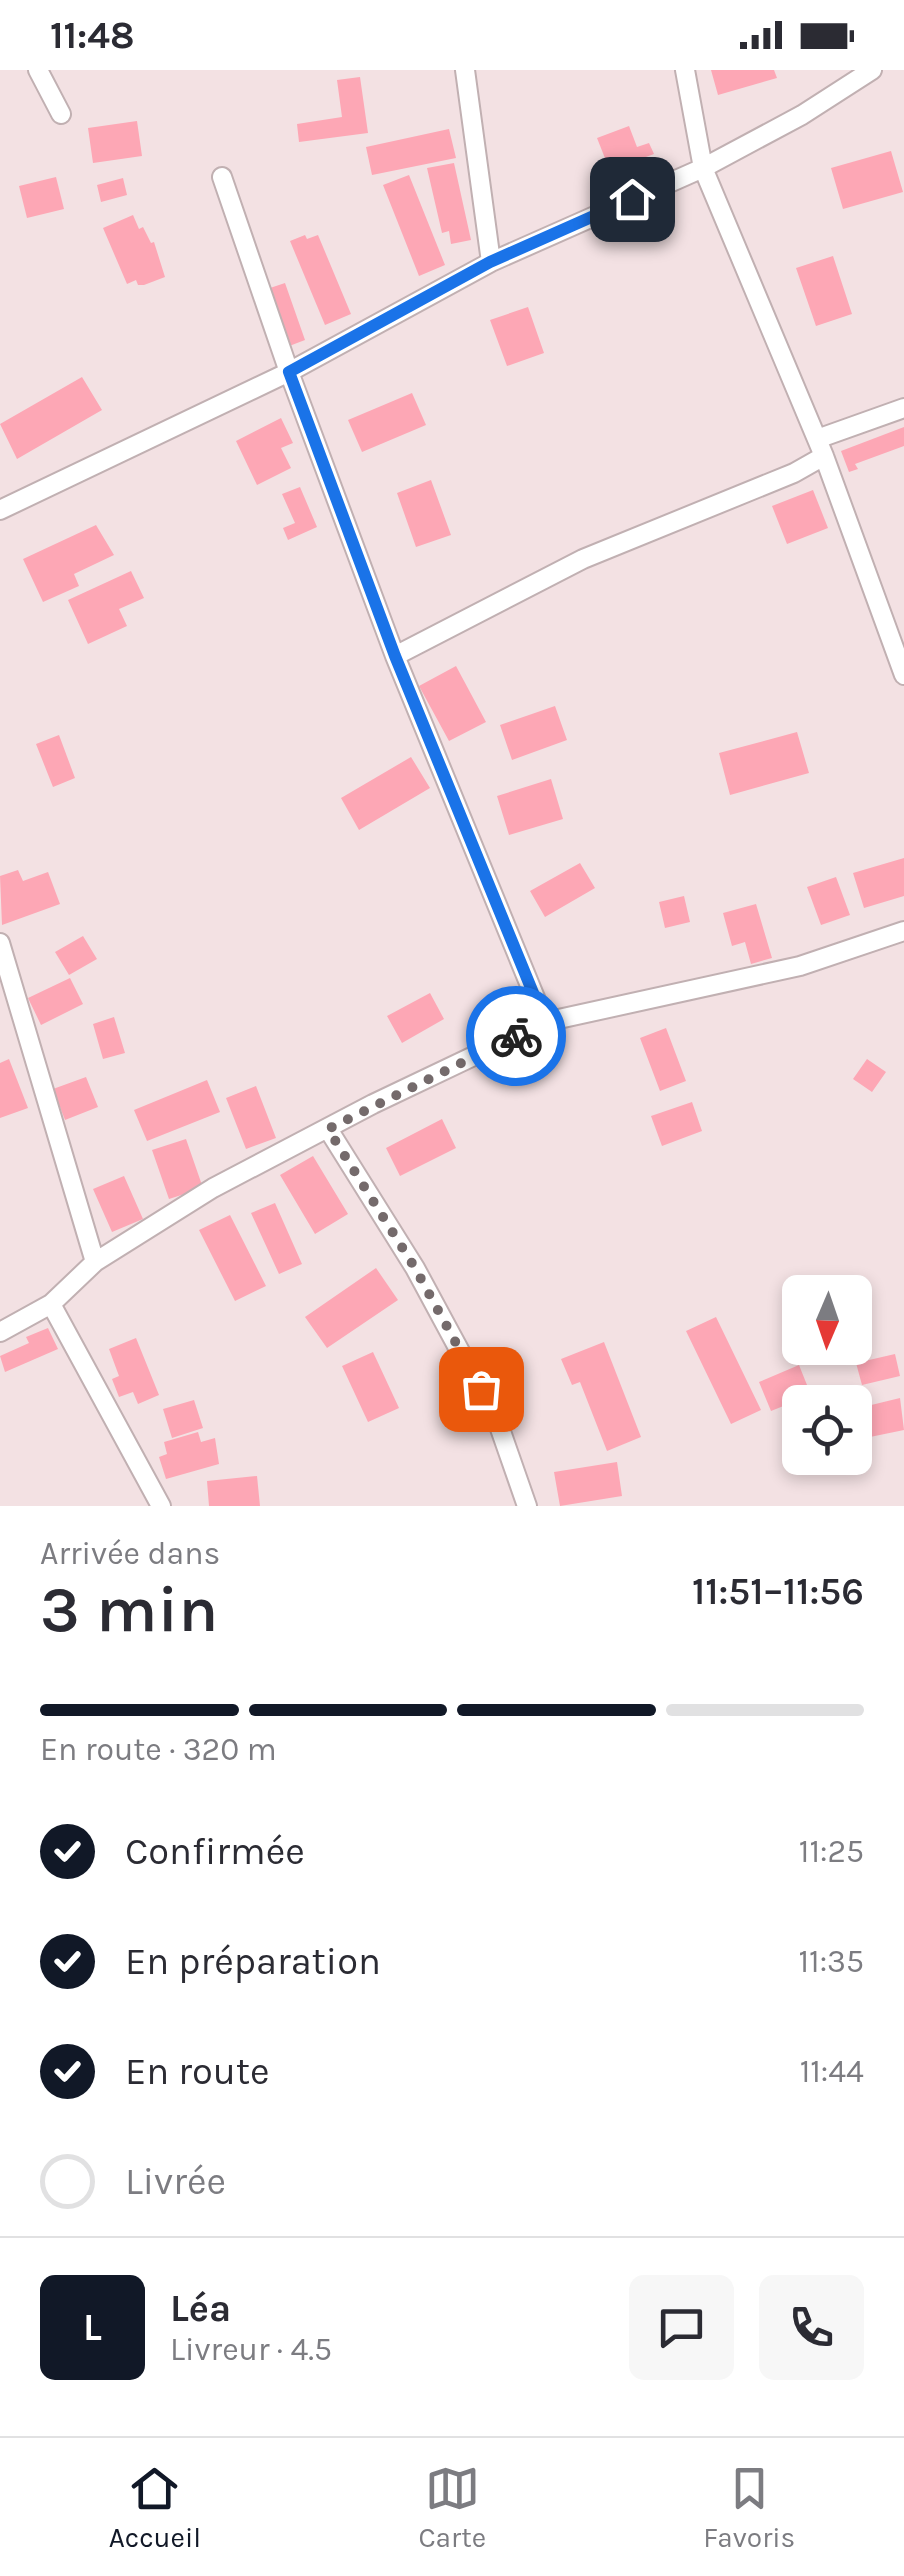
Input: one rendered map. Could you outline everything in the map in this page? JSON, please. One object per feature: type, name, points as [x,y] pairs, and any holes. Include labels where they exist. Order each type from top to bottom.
[{"type":"street","points":[[38,70],[61,114]]},
{"type":"street","points":[[465,70],[490,262]]},
{"type":"street","points":[[685,70],[703,168],[820,448],[904,674]]},
{"type":"street","points":[[0,510],[289,372],[490,262],[703,168],[802,115],[872,70]]},
{"type":"street","points":[[222,178],[289,372],[395,656],[545,1022]]},
{"type":"street","points":[[395,656],[583,559],[794,473],[820,448],[904,408]]},
{"type":"street","points":[[0,1332],[51,1304],[95,1262],[213,1188],[545,1022],[800,966],[904,931]]},
{"type":"street","points":[[0,943],[95,1262]]},
{"type":"street","points":[[328,1129],[415,1268],[498,1420],[527,1506]]},
{"type":"street","points":[[51,1304],[161,1506]]},
{"type":"building","points":[[711,70],[774,70],[777,78],[718,95]]},
{"type":"building","points":[[360,77],[368,133],[299,142],[297,124],[342,117],[337,80]]},
{"type":"building","points":[[137,121],[142,156],[93,163],[88,128]]},
{"type":"building","points":[[629,126],[637,147],[649,143],[654,154],[635,161],[639,171],[614,181],[597,138]]},
{"type":"building","points":[[449,129],[456,158],[372,175],[366,147]]},
{"type":"building","points":[[891,151],[903,192],[843,209],[831,168]]},
{"type":"building","points":[[454,163],[471,240],[451,244],[449,231],[442,233],[427,168]]},
{"type":"building","points":[[409,175],[445,265],[419,276],[383,185]]},
{"type":"building","points":[[56,177],[64,209],[27,218],[19,186]]},
{"type":"building","points":[[123,178],[127,195],[101,202],[97,185]]},
{"type":"building","points":[[133,215],[139,229],[143,227],[151,243],[154,242],[165,277],[144,285],[138,285],[136,280],[127,284],[103,228]]},
{"type":"building","points":[[305,235],[307,239],[318,235],[351,314],[325,325],[290,241]]},
{"type":"building","points":[[833,256],[852,314],[816,326],[796,268]]},
{"type":"building","points":[[285,283],[305,340],[284,348],[264,290]]},
{"type":"building","points":[[528,307],[544,353],[507,366],[490,320]]},
{"type":"building","points":[[82,377],[102,410],[17,459],[0,424]]},
{"type":"building","points":[[412,393],[426,425],[362,452],[348,420]]},
{"type":"building","points":[[281,418],[293,443],[281,448],[291,468],[257,485],[236,441]]},
{"type":"building","points":[[904,427],[904,446],[855,464],[858,469],[849,472],[841,451]]},
{"type":"building","points":[[431,480],[451,535],[416,547],[397,493]]},
{"type":"building","points":[[300,487],[317,527],[288,540],[283,528],[295,523],[282,494]]},
{"type":"building","points":[[813,490],[828,528],[787,544],[772,506]]},
{"type":"building","points":[[96,525],[114,555],[74,574],[79,586],[43,602],[23,559]]},
{"type":"building","points":[[131,571],[144,598],[119,609],[127,626],[88,644],[68,600]]},
{"type":"building","points":[[456,666],[486,722],[449,741],[419,686]]},
{"type":"building","points":[[555,706],[567,740],[512,760],[500,725]]},
{"type":"building","points":[[797,732],[809,773],[730,795],[719,753]]},
{"type":"building","points":[[59,735],[75,778],[53,787],[36,744]]},
{"type":"building","points":[[411,757],[430,788],[359,830],[341,798]]},
{"type":"building","points":[[551,779],[563,819],[509,835],[497,796]]},
{"type":"building","points":[[904,858],[904,896],[864,908],[853,873]]},
{"type":"building","points":[[580,863],[595,888],[545,917],[530,891]]},
{"type":"building","points":[[18,870],[23,881],[48,872],[60,904],[2,925],[0,876]]},
{"type":"building","points":[[836,877],[850,915],[821,925],[807,887]]},
{"type":"building","points":[[684,896],[690,922],[665,928],[659,902]]},
{"type":"building","points":[[756,904],[772,958],[751,964],[745,942],[732,946],[723,913]]},
{"type":"building","points":[[83,936],[97,959],[69,975],[55,952]]},
{"type":"building","points":[[70,978],[83,1004],[41,1025],[28,998]]},
{"type":"building","points":[[430,993],[444,1019],[402,1043],[387,1016]]},
{"type":"building","points":[[114,1017],[125,1053],[103,1059],[93,1024]]},
{"type":"building","points":[[666,1028],[686,1081],[660,1091],[640,1038]]},
{"type":"building","points":[[9,1059],[28,1108],[0,1118],[0,1063]]},
{"type":"building","points":[[867,1059],[886,1072],[872,1092],[853,1079]]},
{"type":"building","points":[[86,1077],[98,1107],[65,1120],[53,1089]]},
{"type":"building","points":[[207,1080],[220,1112],[147,1141],[134,1110]]},
{"type":"building","points":[[256,1086],[276,1138],[246,1149],[226,1098]]},
{"type":"building","points":[[692,1102],[702,1131],[662,1146],[651,1116]]},
{"type":"building","points":[[442,1119],[456,1148],[400,1176],[386,1148]]},
{"type":"building","points":[[186,1139],[203,1188],[169,1199],[152,1150]]},
{"type":"building","points":[[313,1156],[348,1214],[315,1234],[280,1175]]},
{"type":"building","points":[[124,1176],[143,1219],[112,1232],[93,1189]]},
{"type":"building","points":[[275,1203],[302,1264],[279,1274],[251,1213]]},
{"type":"building","points":[[230,1215],[266,1286],[235,1301],[199,1230]]},
{"type":"building","points":[[376,1268],[398,1300],[327,1348],[305,1317]]},
{"type":"building","points":[[716,1317],[761,1410],[731,1424],[686,1331]]},
{"type":"building","points":[[48,1328],[58,1349],[5,1372],[0,1356],[29,1343],[26,1337]]},
{"type":"building","points":[[136,1338],[159,1395],[138,1404],[133,1392],[119,1397],[112,1379],[119,1376],[109,1349]]},
{"type":"building","points":[[604,1342],[641,1437],[607,1451],[580,1382],[572,1385],[561,1359]]},
{"type":"building","points":[[373,1352],[399,1408],[368,1422],[342,1366]]},
{"type":"building","points":[[895,1354],[900,1376],[862,1385],[857,1365],[872,1365],[872,1359]]},
{"type":"building","points":[[799,1365],[807,1385],[782,1385],[782,1407],[771,1411],[759,1382]]},
{"type":"building","points":[[900,1398],[904,1430],[872,1437],[872,1405]]},
{"type":"building","points":[[194,1400],[203,1428],[172,1438],[163,1409]]},
{"type":"building","points":[[198,1432],[201,1442],[215,1438],[219,1464],[166,1479],[159,1457],[167,1454],[164,1442]]},
{"type":"building","points":[[617,1462],[622,1496],[560,1506],[554,1472]]},
{"type":"building","points":[[257,1476],[260,1506],[209,1506],[207,1481]]},
{"type":"way so far","points":[[481,1389],[415,1268],[328,1129],[516,1036]]},
{"type":"route","points":[[516,1036],[545,1022],[395,656],[289,372],[490,262],[632,199]]}]
